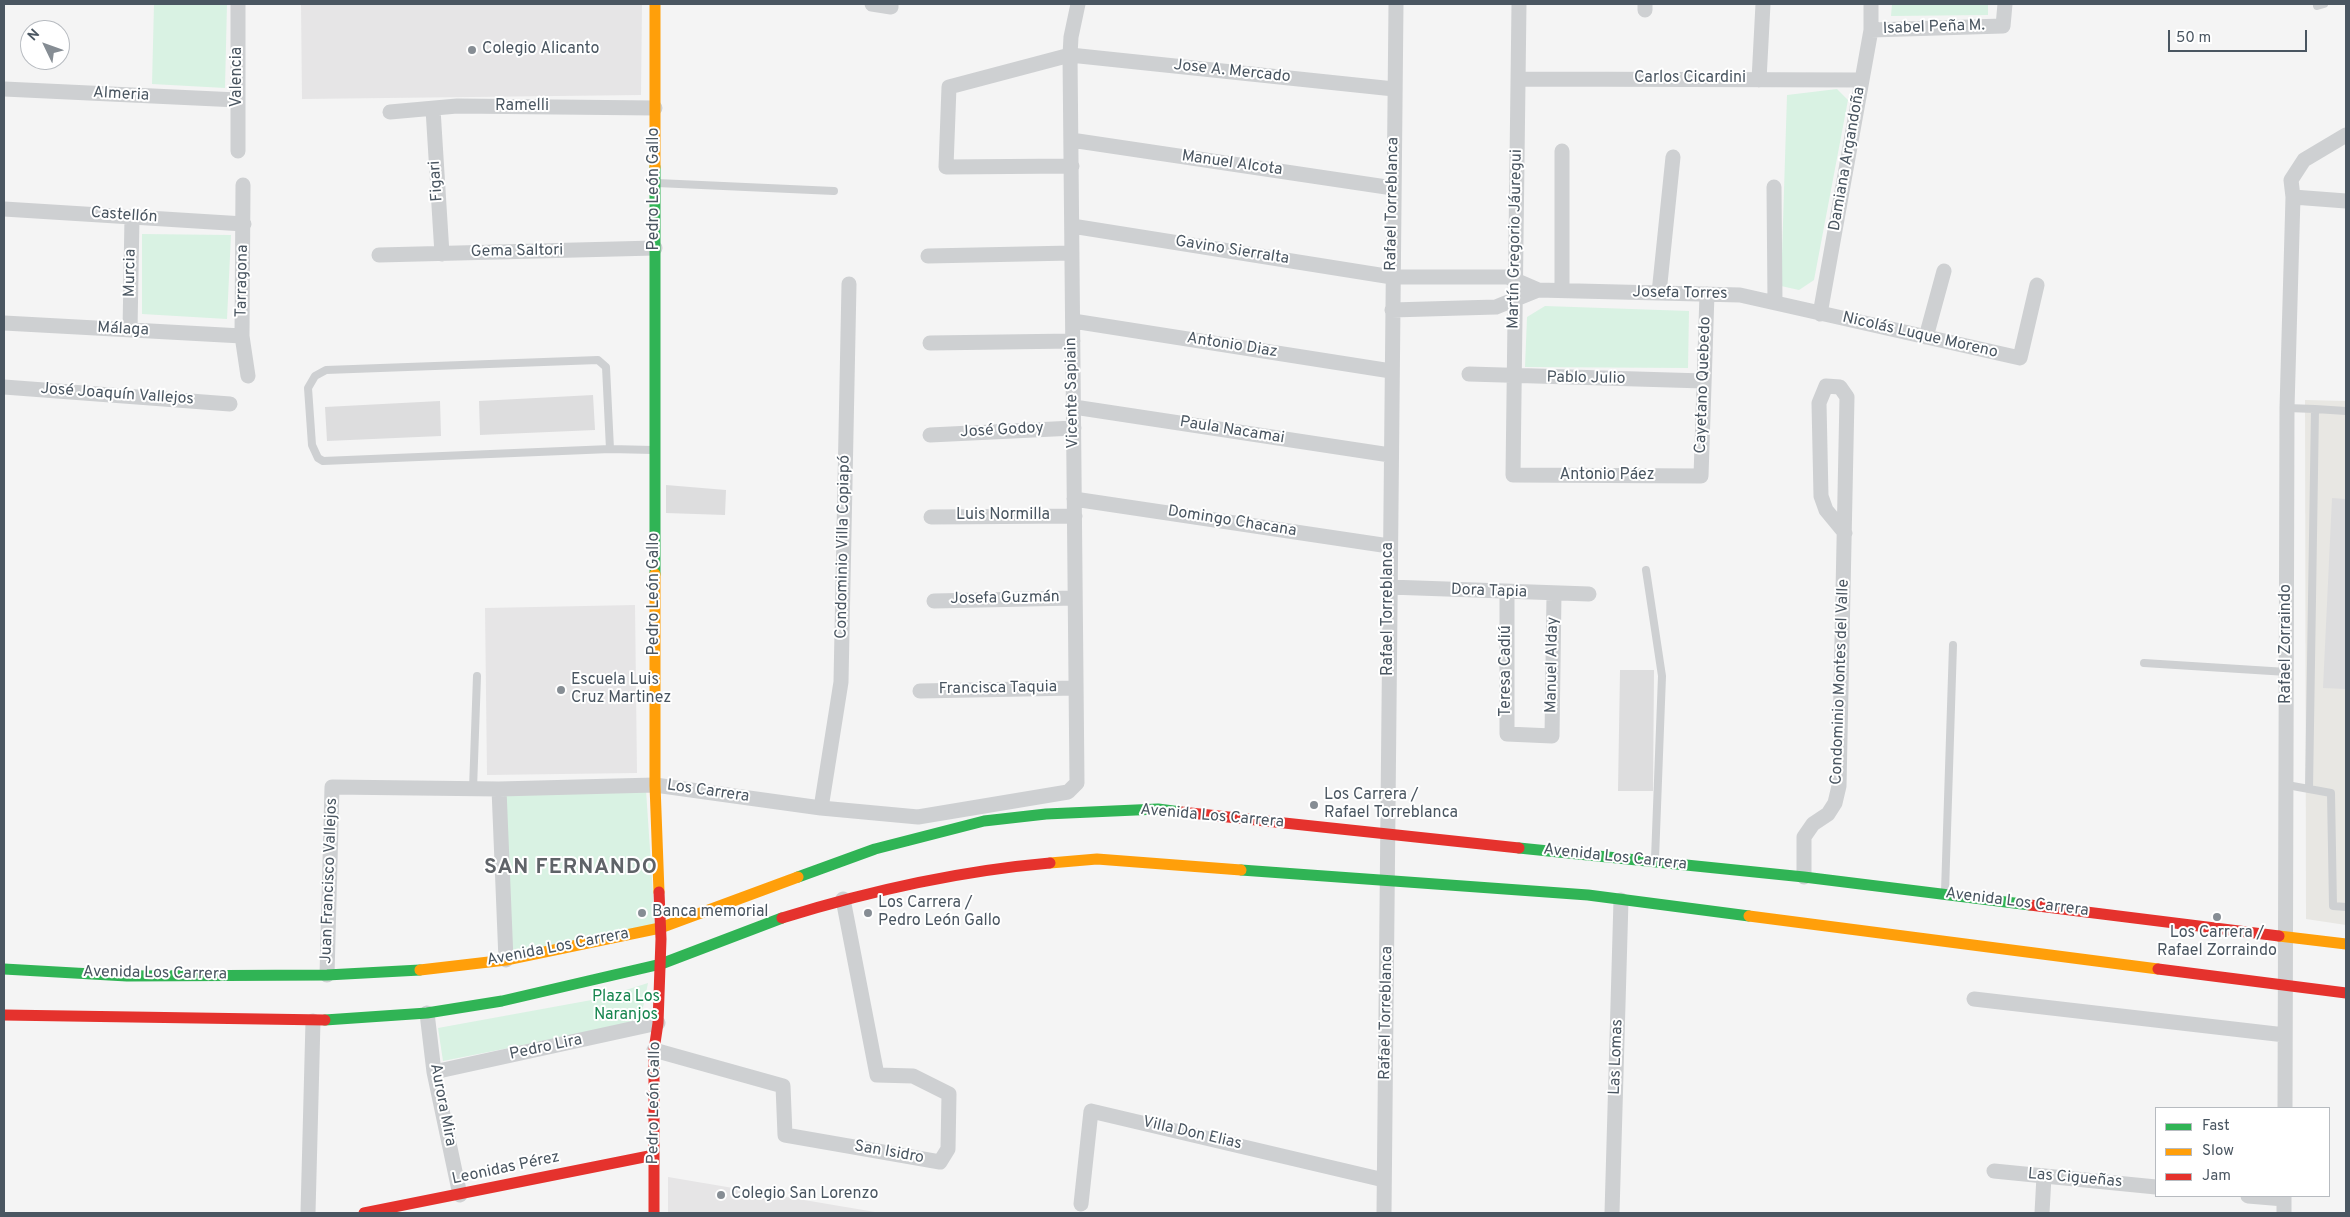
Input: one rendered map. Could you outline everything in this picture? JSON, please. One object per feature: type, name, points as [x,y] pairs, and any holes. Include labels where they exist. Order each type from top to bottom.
[{"type":"main road","name":"Pedro León Gallo","points":[[654,1213],[654,1050],[658,1023],[661,964],[655,785],[655,4]]},
{"type":"main road","name":"Avenida Los Carrera","points":[[4,969],[127,976],[327,975],[413,971],[506,960],[660,928],[875,849],[947,829],[1015,817],[1158,809],[1389,835],[1804,877],[2346,944]]},
{"type":"main road","points":[[4,1015],[312,1021],[427,1013],[502,1001],[661,964],[779,919],[843,898],[964,873],[1097,859],[1588,895],[2346,993]]},
{"type":"main road","name":"Leonidas Pérez","points":[[364,1213],[654,1155]]},
{"type":"street","name":"Valencia","points":[[238,4],[238,151]]},
{"type":"street","points":[[872,4],[891,6],[891,4]]},
{"type":"street","name":"Vicente Sapiain","points":[[1077,783],[1070,55],[1071,37],[1078,4]]},
{"type":"street","name":"Rafael Torreblanca","points":[[1384,1213],[1389,835],[1389,546],[1396,4]]},
{"type":"street","name":"Martín Gregorio Jáuregui","points":[[1513,475],[1519,4]]},
{"type":"street","points":[[1759,80],[1763,4]]},
{"type":"street","name":"Damiana Argandoña","points":[[1820,314],[1871,30],[1870,4]]},
{"type":"street","name":"Isabel Peña M.","points":[[1871,30],[2003,26],[2005,4]]},
{"type":"street","points":[[1070,55],[949,87],[946,167],[1072,166]]},
{"type":"street","name":"Jose A. Mercado","points":[[1070,55],[1394,89]]},
{"type":"street","name":"Carlos Cicardini","points":[[1518,79],[1862,80]]},
{"type":"street","name":"Almeria","points":[[4,89],[238,100]]},
{"type":"street","name":"Ramelli","points":[[390,112],[457,106],[654,108]]},
{"type":"street","name":"Figari","points":[[433,108],[442,254]]},
{"type":"street","name":"Rafael Zorraindo","points":[[2285,1107],[2287,408],[2293,197],[2291,180],[2304,160],[2346,135]]},
{"type":"street","name":"Manuel Alcota","points":[[1071,140],[1393,188]]},
{"type":"street","points":[[1562,151],[1562,290]]},
{"type":"street","points":[[1659,293],[1673,157]]},
{"type":"street","name":"Tarragona","points":[[243,185],[242,336],[248,376]]},
{"type":"street","points":[[1774,187],[1775,302]]},
{"type":"street","points":[[2293,197],[2346,201]]},
{"type":"street","name":"Castellón","points":[[4,208],[244,224]]},
{"type":"street","name":"Murcia","points":[[130,330],[132,217]]},
{"type":"street","name":"Gavino Sierralta","points":[[1072,226],[1392,277]]},
{"type":"street","name":"Gema Saltori","points":[[379,256],[655,248]]},
{"type":"street","points":[[928,256],[1072,253]]},
{"type":"street","points":[[1926,337],[1944,271]]},
{"type":"street","name":"Josefa Torres","points":[[1392,277],[1508,276],[1538,290],[1740,295],[1820,314]]},
{"type":"street","name":"Condominio Villa Copiapó","points":[[821,808],[841,682],[849,284]]},
{"type":"street","name":"Nicolás Luque Moreno","points":[[1820,314],[2020,358],[2037,285]]},
{"type":"street","name":"Josefa Torres","points":[[1392,310],[1496,308],[1538,290]]},
{"type":"street","name":"Cayetano Quebedo","points":[[1701,476],[1707,294]]},
{"type":"street","name":"Antonio Diaz","points":[[1073,321],[1391,370]]},
{"type":"street","name":"Málaga","points":[[4,323],[242,336]]},
{"type":"street","points":[[930,343],[1073,341]]},
{"type":"street","name":"Pablo Julio","points":[[1469,374],[1514,377],[1704,381]]},
{"type":"street","name":"José Joaquín Vallejos","points":[[4,386],[230,404]]},
{"type":"street","name":"Condominio Montes del Valle","points":[[1804,877],[1804,837],[1813,824],[1828,814],[1835,803],[1839,786],[1845,533],[1848,397],[1840,387],[1826,386],[1819,403],[1821,496],[1826,510],[1845,533]]},
{"type":"street","name":"Paula Nacamai","points":[[1074,407],[1390,455]]},
{"type":"street","name":"José Godoy","points":[[930,435],[1074,428]]},
{"type":"street","name":"Antonio Páez","points":[[1513,475],[1701,476]]},
{"type":"street","name":"Domingo Chacana","points":[[1074,498],[1389,546]]},
{"type":"street","name":"Luis Normilla","points":[[931,517],[1074,516]]},
{"type":"street","name":"Dora Tapia","points":[[1389,587],[1507,593],[1589,594]]},
{"type":"street","name":"Teresa Cadiú","points":[[1507,593],[1507,734],[1552,736]]},
{"type":"street","name":"Manuel Alday","points":[[1552,736],[1554,594]]},
{"type":"street","name":"Josefa Guzmán","points":[[934,601],[1075,598]]},
{"type":"street","name":"Francisca Taquia","points":[[920,691],[1076,688]]},
{"type":"street","name":"Los Carrera","points":[[332,787],[499,789],[655,785],[821,808],[918,817],[1068,792],[1077,783]]},
{"type":"street","name":"Juan Francisco Vallejos","points":[[327,975],[332,787]]},
{"type":"street","points":[[499,789],[506,960]]},
{"type":"street","name":"San Isidro","points":[[654,1050],[783,1086],[785,1135],[940,1162],[948,1149],[949,1094],[913,1076],[877,1075],[843,898]]},
{"type":"street","name":"Las Lomas","points":[[1612,1213],[1621,900]]},
{"type":"street","points":[[1974,999],[2285,1034]]},
{"type":"street","name":"Aurora Mira","points":[[427,1013],[434,1072],[460,1195]]},
{"type":"street","points":[[308,1213],[312,1021]]},
{"type":"street","name":"Pedro Lira","points":[[434,1072],[658,1023]]},
{"type":"street","name":"Villa Don Elias","points":[[1081,1204],[1090,1110],[1384,1180]]},
{"type":"street","name":"Las Cigueñas","points":[[1994,1172],[2155,1187]]},
{"type":"street","points":[[2042,1213],[2044,1176]]},
{"type":"street","points":[[2253,1197],[2284,1203]]},
{"type":"lane","points":[[654,183],[834,191]]},
{"type":"lane","points":[[610,449],[606,367],[598,360],[326,370],[314,376],[308,388],[312,445],[318,458],[323,462],[610,449],[655,450]]},
{"type":"lane","points":[[2287,408],[2346,411]]},
{"type":"lane","points":[[2309,790],[2315,409]]},
{"type":"lane","points":[[1646,570],[1662,676],[1655,862]]},
{"type":"lane","points":[[1945,894],[1953,645]]},
{"type":"lane","points":[[2144,663],[2287,672]]},
{"type":"lane","points":[[472,789],[477,676]]},
{"type":"lane","points":[[2287,785],[2331,793],[2333,906],[2346,907]]},
{"type":"shaded area","name":"Colegio Alicanto","points":[[301,4],[642,4],[641,95],[302,99]]},
{"type":"shaded area","points":[[2305,400],[2346,401],[2346,925],[2306,919]]},
{"type":"shaded area","name":"Escuela Luis Cruz Martinez","points":[[635,605],[637,773],[487,775],[485,608]]},
{"type":"shaded area","name":"Colegio San Lorenzo","points":[[668,1177],[881,1213],[668,1213]]},
{"type":"green space","points":[[154,4],[227,4],[225,88],[152,84]]},
{"type":"green space","points":[[1892,4],[1988,4],[1988,15],[1891,16]]},
{"type":"green space","points":[[1837,89],[1848,100],[1814,280],[1799,290],[1781,286],[1787,95]]},
{"type":"green space","points":[[142,234],[231,235],[227,319],[142,314]]},
{"type":"green space","points":[[1545,306],[1689,311],[1688,368],[1525,367],[1527,317]]},
{"type":"green space","points":[[646,790],[655,924],[511,954],[504,794]]},
{"type":"green space","name":"Plaza Los Naranjos","points":[[648,983],[640,1022],[443,1061],[438,1028],[597,999]]},
{"type":"building","points":[[593,395],[595,430],[480,435],[479,401]]},
{"type":"building","points":[[440,401],[441,436],[327,441],[325,407]]},
{"type":"building","points":[[666,485],[726,490],[725,515],[666,513]]},
{"type":"building","points":[[2332,498],[2346,499],[2346,689],[2323,688]]},
{"type":"building","points":[[1620,670],[1654,670],[1653,791],[1618,791]]},
{"type":"traffic: fast","points":[[655,167],[655,574]]},
{"type":"traffic: fast","points":[[798,877],[875,849],[984,821],[1046,814],[1158,809],[1181,812]]},
{"type":"traffic: fast","points":[[1519,848],[1804,877],[2030,905]]},
{"type":"traffic: fast","points":[[1241,870],[1588,895],[1749,916]]},
{"type":"traffic: fast","points":[[325,1020],[427,1013],[502,1001],[661,964],[782,918]]},
{"type":"traffic: fast","points":[[4,969],[127,976],[327,975],[420,970]]},
{"type":"traffic: slow","points":[[655,4],[655,167]]},
{"type":"traffic: slow","points":[[655,574],[655,785],[659,892]]},
{"type":"traffic: slow","points":[[1050,863],[1097,859],[1241,870]]},
{"type":"traffic: slow","points":[[420,970],[506,960],[660,928],[798,877]]},
{"type":"traffic: slow","points":[[1749,916],[2158,969]]},
{"type":"traffic: slow","points":[[2279,936],[2346,944]]},
{"type":"traffic: jam","points":[[1181,812],[1519,848]]},
{"type":"traffic: jam","points":[[782,918],[914,883],[982,871],[1050,863]]},
{"type":"traffic: jam","points":[[654,1213],[654,1050],[658,1023],[661,939],[659,892]]},
{"type":"traffic: jam","points":[[2030,905],[2279,936]]},
{"type":"traffic: jam","points":[[2158,969],[2346,993]]},
{"type":"traffic: jam","points":[[4,1015],[325,1020]]},
{"type":"traffic: jam","points":[[364,1213],[654,1155]]},
{"type":"place","name":"Colegio Alicanto","points":[[472,50]]},
{"type":"place","name":"Escuela Luis Cruz Martinez","points":[[561,690]]},
{"type":"place","name":"Los Carrera / Rafael Torreblanca","points":[[1314,805]]},
{"type":"place","name":"Banca memorial","points":[[642,913]]},
{"type":"place","name":"Los Carrera / Pedro León Gallo","points":[[868,913]]},
{"type":"place","name":"Los Carrera / Rafael Zorraindo","points":[[2217,917]]},
{"type":"place","name":"Colegio San Lorenzo","points":[[721,1195]]},
{"type":"district","name":"SAN FERNANDO","points":[[571,869]]}]
